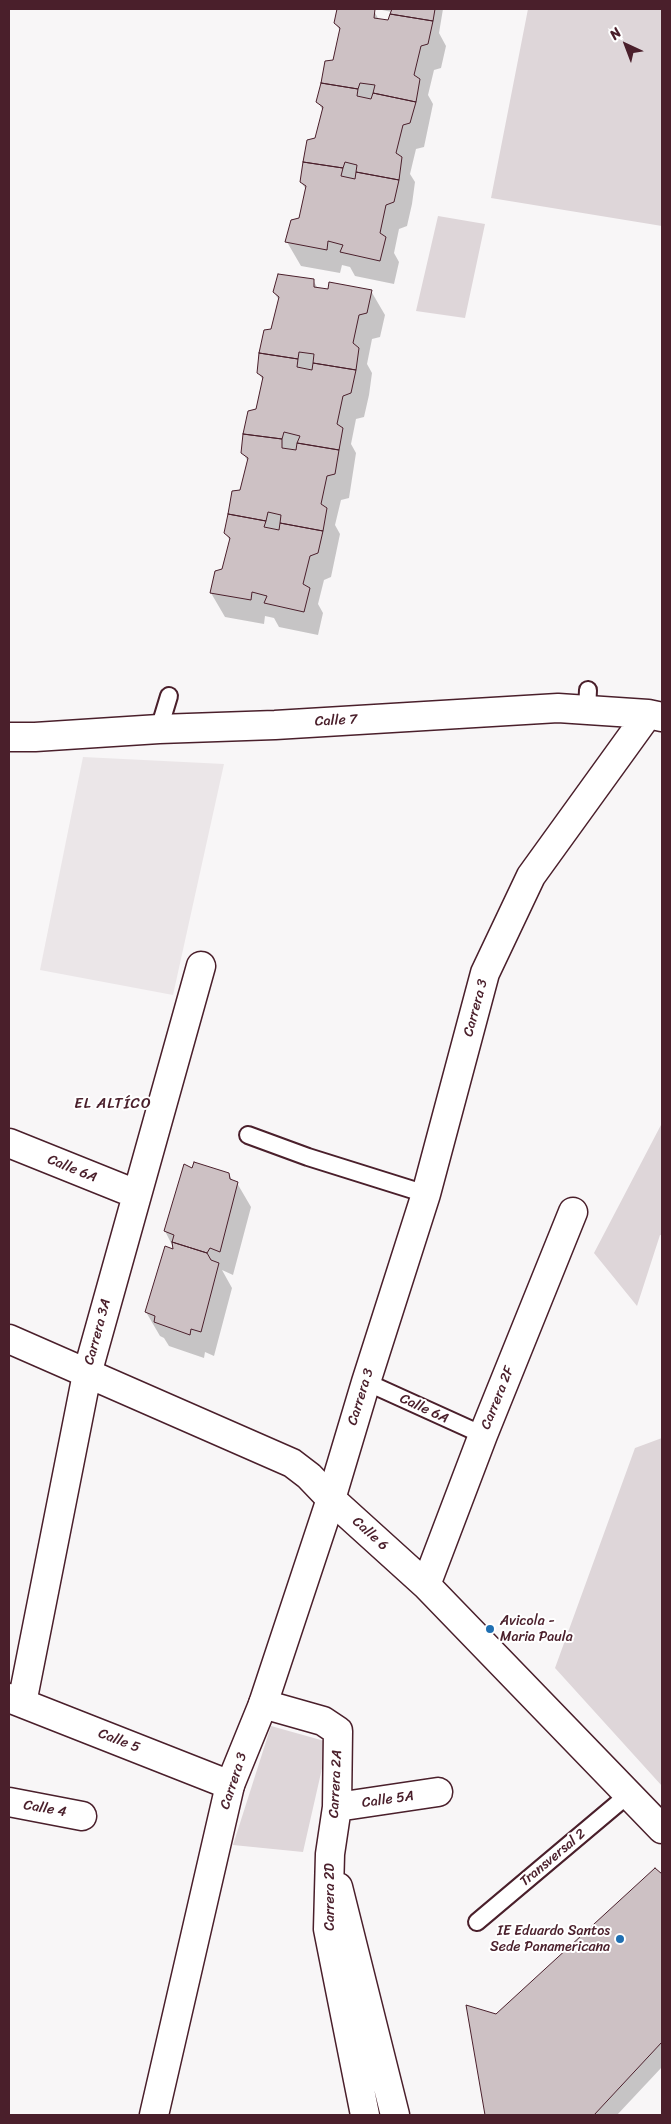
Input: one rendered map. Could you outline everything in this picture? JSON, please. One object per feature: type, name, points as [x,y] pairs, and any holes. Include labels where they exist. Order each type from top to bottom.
[{"type":"street","name":"Calle 7","points":[[9,736],[34,737],[159,729],[275,725],[558,708],[587,700],[655,716]]},
{"type":"street","name":"Carrera 3","points":[[154,2115],[230,1785],[263,1704],[331,1499],[426,1194],[485,972],[531,876],[655,716]]},
{"type":"street","name":"Carrera 3A","points":[[15,1700],[87,1374],[201,966]]},
{"type":"street","name":"Calle 6A","points":[[9,1143],[136,1194]]},
{"type":"street","name":"Carrera 2F","points":[[426,1585],[483,1436],[573,1212]]},
{"type":"street","name":"Calle 6","points":[[9,1338],[87,1374],[271,1444],[309,1476],[331,1499],[426,1585],[662,1830]]},
{"type":"street","name":"Calle 5","points":[[15,1700],[230,1785]]},
{"type":"street","name":"Carrera 2A","points":[[263,1704],[323,1721],[338,1731],[337,1807],[330,1854]]},
{"type":"street","name":"Calle 5A","points":[[337,1807],[438,1792]]},
{"type":"street","name":"Calle 4","points":[[9,1802],[82,1816]]},
{"type":"street","name":"Carrera 2D","points":[[330,1854],[328,1929],[365,2115]]},
{"type":"street","name":"Carrera 2D","points":[[330,1854],[395,2115]]},
{"type":"lane","points":[[159,729],[169,696]]},
{"type":"lane","points":[[248,1135],[308,1158],[426,1194]]},
{"type":"lane","name":"Calle 6A","points":[[366,1382],[483,1436]]},
{"type":"lane","name":"Transversal 2","points":[[478,1922],[629,1794]]},
{"type":"shaded area","points":[[528,9],[662,9],[662,226],[491,198]]},
{"type":"shaded area","points":[[438,216],[485,224],[465,318],[416,311]]},
{"type":"shaded area","points":[[83,757],[224,764],[173,995],[40,970]]},
{"type":"shaded area","points":[[662,1123],[662,1235],[660,1235],[637,1306],[594,1253]]},
{"type":"shaded area","points":[[662,1438],[662,1786],[555,1668],[635,1448]]},
{"type":"shaded area","points":[[271,1726],[328,1742],[303,1852],[233,1845]]},
{"type":"building","points":[[337,9],[375,9],[374,18],[388,20],[390,14],[433,21],[428,44],[421,46],[414,75],[420,79],[416,102],[373,93],[375,85],[360,83],[358,89],[321,83],[325,61],[333,60],[340,28],[334,23]]},
{"type":"building","points":[[392,9],[435,9],[433,21],[390,14]]},
{"type":"building","points":[[321,83],[358,89],[357,96],[371,99],[373,93],[416,102],[410,123],[403,125],[396,153],[402,157],[399,180],[356,172],[357,165],[345,162],[343,168],[303,162],[307,140],[315,138],[323,107],[316,102]]},
{"type":"building","points":[[303,162],[343,168],[341,176],[355,179],[356,172],[399,180],[394,202],[386,205],[380,233],[386,237],[380,261],[340,252],[343,245],[328,241],[327,250],[285,242],[291,220],[299,218],[306,186],[300,182]]},
{"type":"building","points":[[278,274],[314,279],[314,287],[328,289],[329,282],[372,290],[367,313],[359,315],[353,343],[359,348],[356,370],[313,363],[314,354],[299,352],[298,359],[259,353],[264,330],[271,329],[279,297],[273,292]]},
{"type":"building","points":[[259,353],[298,359],[297,367],[312,370],[313,363],[356,370],[351,393],[343,396],[337,424],[343,428],[339,450],[297,443],[300,436],[284,432],[282,439],[243,434],[248,411],[256,409],[263,377],[257,373]]},
{"type":"building","points":[[243,434],[282,439],[282,448],[296,450],[297,443],[339,450],[335,474],[327,476],[321,504],[327,508],[323,531],[280,523],[281,515],[268,512],[266,521],[228,514],[232,491],[240,490],[248,458],[241,453]]},
{"type":"building","points":[[228,514],[266,521],[264,527],[279,530],[280,523],[323,531],[318,553],[310,556],[303,584],[310,588],[304,612],[264,603],[267,596],[252,592],[251,600],[210,593],[215,571],[222,569],[230,538],[224,533]]},
{"type":"building","points":[[194,1162],[229,1173],[230,1179],[238,1182],[220,1252],[210,1248],[207,1253],[172,1242],[174,1235],[164,1231],[184,1164],[192,1168]]},
{"type":"building","points":[[172,1242],[207,1253],[211,1260],[219,1263],[201,1332],[191,1329],[190,1335],[154,1322],[155,1316],[145,1312],[165,1246],[173,1249]]},
{"type":"building","name":"IE Eduardo Santos Sede Panamericana","points":[[655,1868],[662,1874],[662,2042],[594,2115],[485,2115],[466,2005],[496,2014]]},
{"type":"place","name":"Avicola - Maria Paula","points":[[490,1629]]},
{"type":"place","name":"IE Eduardo Santos Sede Panamericana","points":[[620,1939]]},
{"type":"district","name":"EL ALTÍCO","points":[[113,1104]]}]
